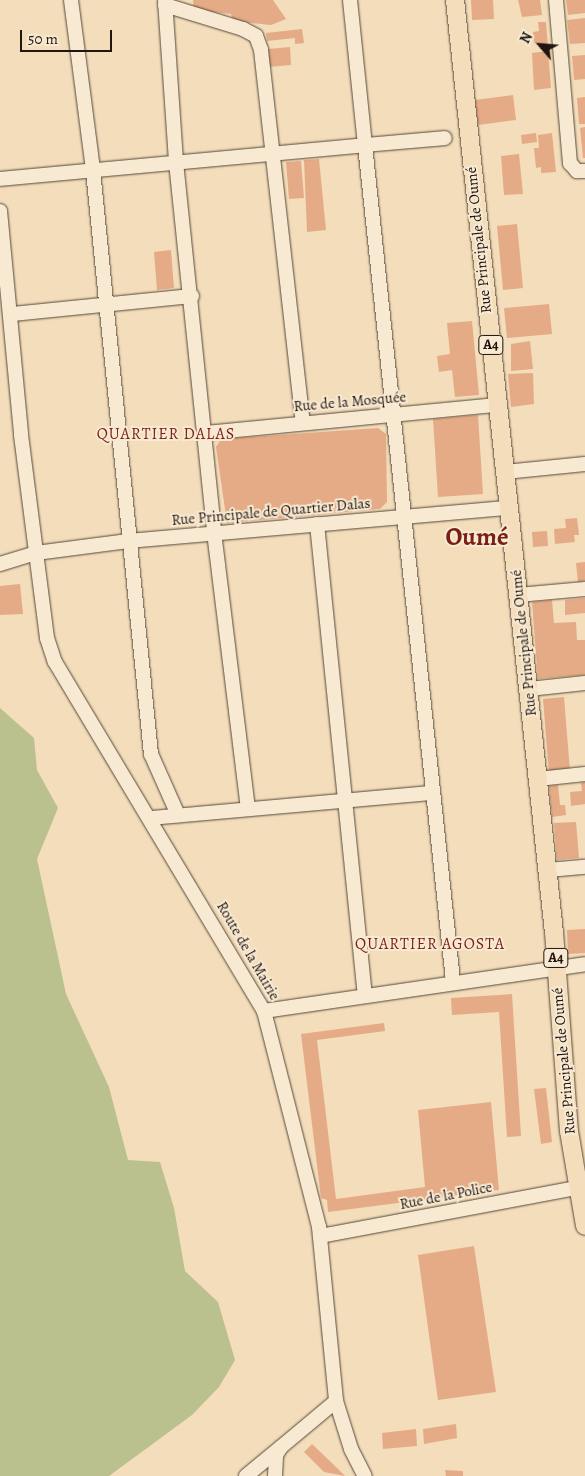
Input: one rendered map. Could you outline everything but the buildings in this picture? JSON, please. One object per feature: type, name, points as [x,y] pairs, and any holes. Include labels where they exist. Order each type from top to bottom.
[{"type":"main road","name":"Rue Principale de Oumé","points":[[455,0],[548,870],[577,1188],[585,1226]]},
{"type":"street","points":[[71,0],[93,170],[128,541],[151,754],[178,814]]},
{"type":"street","points":[[350,0],[406,517],[452,981]]},
{"type":"street","points":[[556,0],[570,163],[577,171],[585,171]]},
{"type":"street","points":[[248,807],[214,532],[192,296],[176,162],[165,2],[256,36],[261,50],[303,422]]},
{"type":"street","points":[[0,179],[274,152],[445,138]]},
{"type":"street","name":"Route de la Mairie","points":[[0,211],[12,314],[21,435],[47,638],[55,662],[151,818],[264,1011],[320,1236],[336,1401],[351,1449],[365,1476]]},
{"type":"street","points":[[12,314],[192,296]]},
{"type":"street","name":"Rue de la Mosquée","points":[[205,433],[303,422],[498,405]]},
{"type":"street","points":[[505,472],[585,464]]},
{"type":"street","name":"Rue Principale de Quartier Dalas","points":[[0,564],[36,553],[128,541],[214,532],[509,508]]},
{"type":"street","points":[[317,524],[365,994]]},
{"type":"street","points":[[518,595],[585,589]]},
{"type":"street","points":[[529,689],[585,683]]},
{"type":"street","points":[[538,779],[585,774]]},
{"type":"street","points":[[151,818],[345,798],[432,792]]},
{"type":"street","points":[[548,870],[585,867]]},
{"type":"street","points":[[264,1011],[452,981],[585,964]]},
{"type":"street","name":"Rue de la Police","points":[[320,1236],[577,1188]]},
{"type":"street","points":[[246,1476],[336,1401]]},
{"type":"street","points":[[274,1474],[281,1447]]},
{"type":"green space","points":[[0,708],[34,738],[37,770],[58,808],[37,859],[66,994],[109,1087],[128,1160],[160,1162],[174,1208],[185,1271],[218,1302],[235,1360],[219,1387],[192,1415],[109,1476],[0,1476]]},
{"type":"district","name":"QUARTIER DALAS","points":[[166,434]]},
{"type":"district","name":"Oumé","points":[[477,537]]},
{"type":"district","name":"QUARTIER AGOSTA","points":[[430,944]]}]
